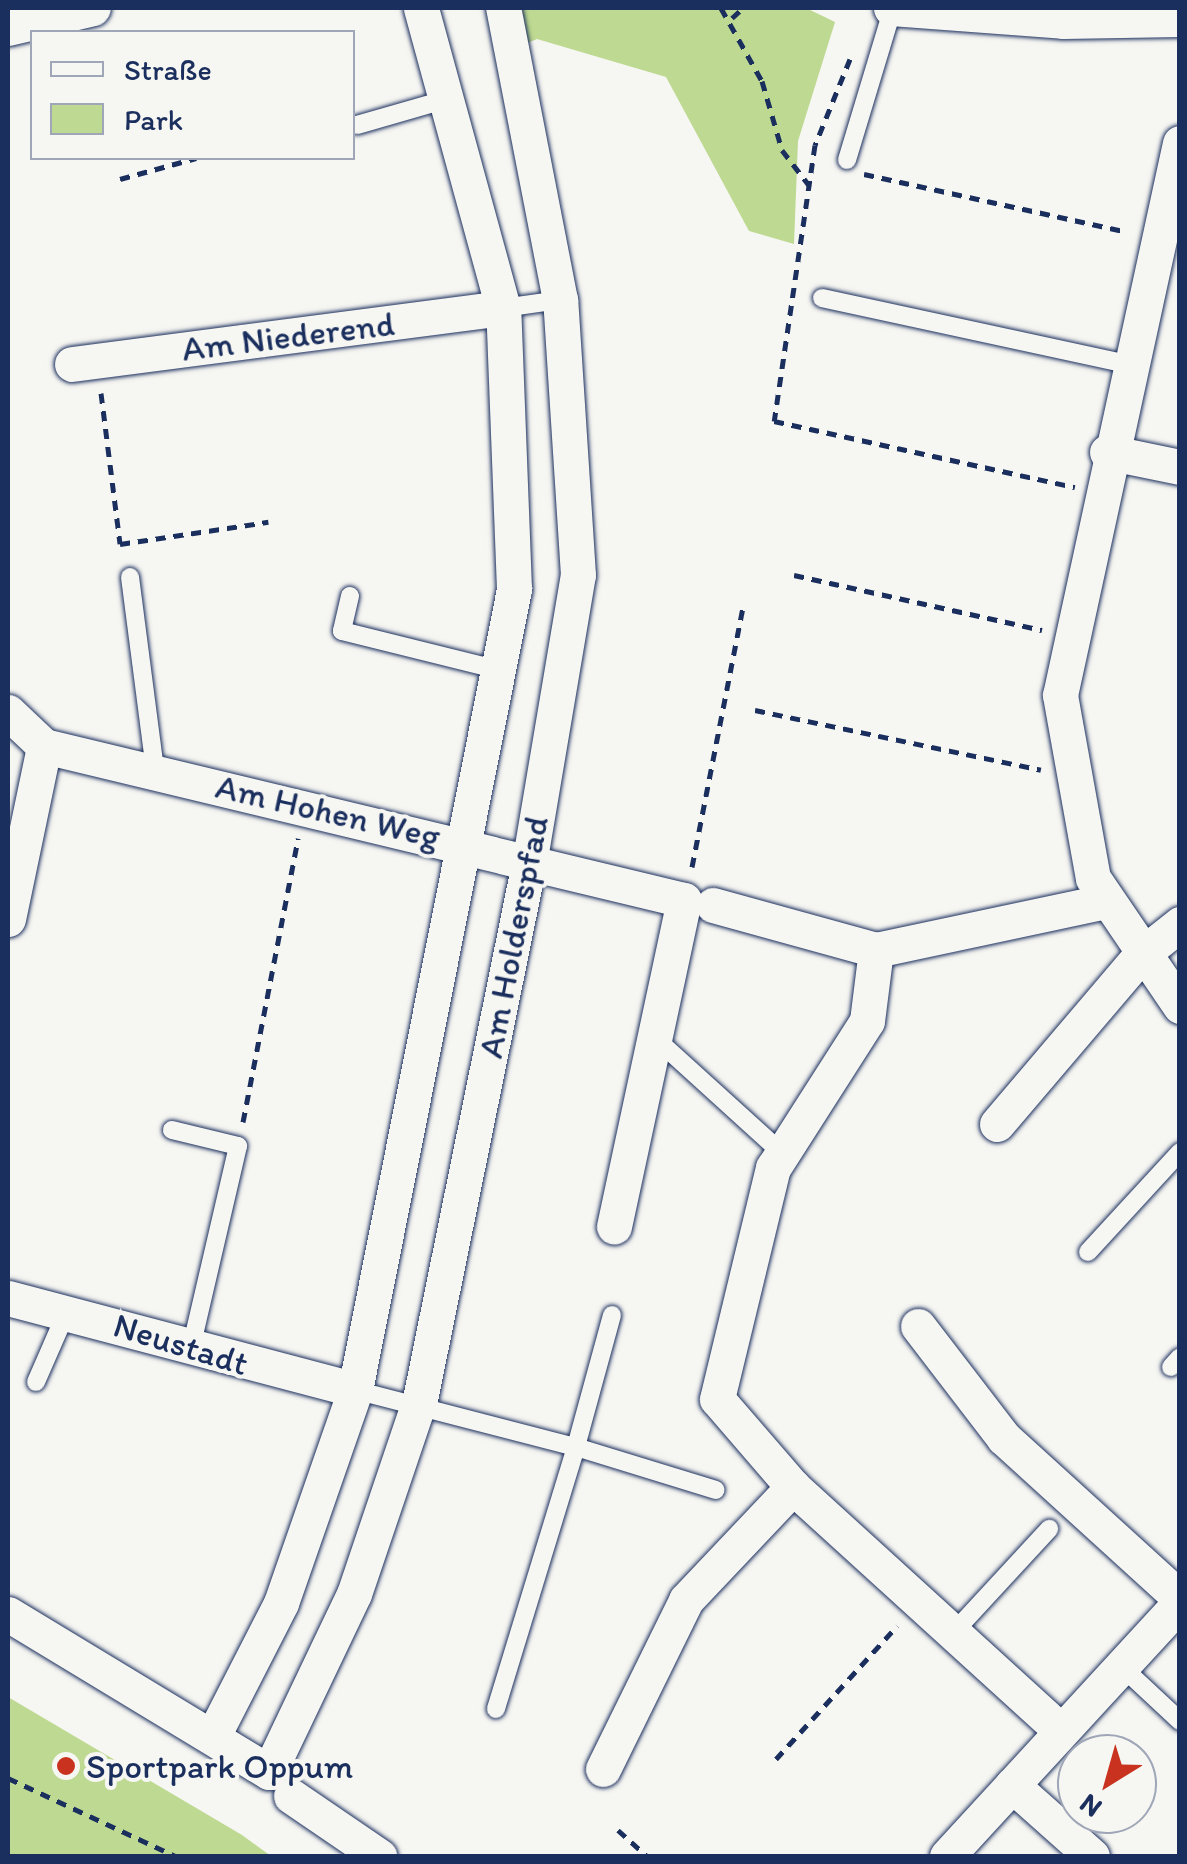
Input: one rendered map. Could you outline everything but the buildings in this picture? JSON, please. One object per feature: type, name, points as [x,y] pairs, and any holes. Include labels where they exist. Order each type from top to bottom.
[{"type":"street","points":[[14,21],[93,8]]},
{"type":"street","name":"Am Holderspfad","points":[[280,1784],[354,1594],[420,1399],[500,852],[500,670],[514,588],[503,308],[421,8]]},
{"type":"street","name":"Am Holderspfad","points":[[215,1732],[281,1603],[355,1390],[578,575],[560,300],[503,8]]},
{"type":"street","points":[[892,8],[1180,19]]},
{"type":"street","points":[[1180,143],[1126,364],[1060,695],[1069,776],[1106,902],[1180,1006]]},
{"type":"street","name":"Am Niederend","points":[[84,362],[503,308]]},
{"type":"street","points":[[1107,452],[1180,467]]},
{"type":"street","points":[[8,712],[44,746],[8,919]]},
{"type":"street","name":"Am Hohen Weg","points":[[44,746],[500,852],[876,950]]},
{"type":"street","points":[[1060,1731],[793,1487],[716,1399],[782,1153],[868,1022],[876,950],[1106,902]]},
{"type":"street","points":[[614,1227],[654,1037],[698,903]]},
{"type":"street","points":[[997,1124],[1141,955],[1180,924]]},
{"type":"street","name":"Neustadt","points":[[8,1298],[155,1331],[190,1353],[355,1390]]},
{"type":"street","points":[[918,1326],[1004,1438],[1180,1600],[947,1856]]},
{"type":"street","points":[[603,1769],[686,1600],[793,1487]]},
{"type":"street","points":[[8,1614],[215,1732],[378,1856]]},
{"type":"street","points":[[1012,1785],[1092,1856]]},
{"type":"lane","points":[[848,160],[892,8]]},
{"type":"lane","points":[[357,125],[444,100]]},
{"type":"lane","points":[[822,298],[1126,364]]},
{"type":"lane","points":[[503,308],[560,300]]},
{"type":"lane","points":[[130,577],[155,770]]},
{"type":"lane","points":[[350,596],[342,631],[500,670]]},
{"type":"lane","points":[[654,1037],[782,1153]]},
{"type":"lane","points":[[172,1130],[238,1146],[190,1353]]},
{"type":"lane","points":[[1088,1252],[1180,1152]]},
{"type":"lane","points":[[36,1382],[67,1312]]},
{"type":"lane","points":[[496,1710],[612,1314]]},
{"type":"lane","points":[[355,1390],[420,1399],[716,1490]]},
{"type":"lane","points":[[954,1633],[1049,1529]]},
{"type":"lane","points":[[1121,1666],[1180,1721]]},
{"type":"path","points":[[721,8],[732,18],[782,150],[809,185]]},
{"type":"path","points":[[732,18],[743,8]]},
{"type":"path","points":[[120,179],[189,160]]},
{"type":"path","points":[[848,160],[860,173],[1159,239]]},
{"type":"path","points":[[84,362],[120,544],[268,522]]},
{"type":"path","points":[[794,575],[1070,636]]},
{"type":"path","points":[[698,903],[742,608]]},
{"type":"path","points":[[755,710],[1069,776]]},
{"type":"path","points":[[238,1146],[304,806]]},
{"type":"path","points":[[776,1759],[919,1602]]},
{"type":"path","points":[[8,1778],[122,1824],[175,1856]]},
{"type":"path","points":[[618,1830],[647,1856]]},
{"type":"green space","points":[[507,8],[806,8],[835,22],[798,141],[794,244],[749,231],[666,77],[537,39],[518,47]]},
{"type":"green space","name":"Sportpark Oppum","points":[[8,1697],[242,1835],[271,1856],[8,1856]]},
{"type":"place","name":"Sportpark Oppum","points":[[66,1766]]}]
